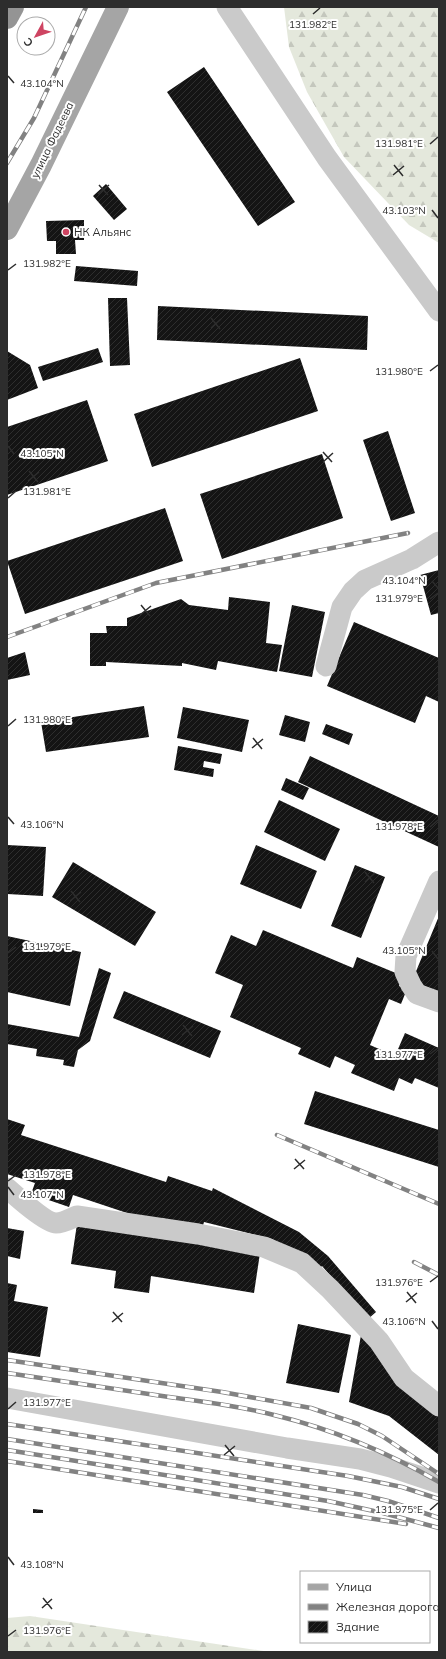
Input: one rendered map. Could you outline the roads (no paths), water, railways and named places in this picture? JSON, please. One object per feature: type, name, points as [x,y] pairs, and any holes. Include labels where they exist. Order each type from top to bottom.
[{"type":"highway","points":[[7,18],[14,7]]},
{"type":"main road","name":"улица Фадеева","points":[[7,229],[41,165],[118,7]]},
{"type":"street","points":[[227,7],[327,158],[439,311]]},
{"type":"street","points":[[326,666],[342,607],[352,591],[365,580],[412,560],[439,542]]},
{"type":"street","points":[[439,881],[406,956],[405,972],[417,994],[439,1002]]},
{"type":"street","points":[[7,1188],[41,1217],[52,1223],[62,1222],[77,1216],[190,1232],[264,1247],[302,1263],[330,1289],[379,1341],[404,1378],[439,1406]]},
{"type":"street","points":[[7,1398],[287,1448],[360,1459],[391,1467],[439,1483]]},
{"type":"railway","points":[[7,163],[34,118],[86,7]]},
{"type":"railway","points":[[7,637],[156,583],[408,533]]},
{"type":"railway","points":[[277,1135],[439,1204]]},
{"type":"railway","points":[[414,1262],[439,1275]]},
{"type":"railway","points":[[7,1360],[222,1392],[311,1408],[358,1424],[382,1436],[439,1474]]},
{"type":"railway","points":[[7,1373],[222,1404],[274,1415],[317,1427],[359,1442],[439,1482]]},
{"type":"railway","points":[[7,1424],[348,1476],[402,1487],[439,1499]]},
{"type":"railway","points":[[7,1439],[363,1495],[388,1501],[439,1518]]},
{"type":"railway","points":[[7,1450],[328,1501],[383,1513],[439,1528]]},
{"type":"railway","points":[[7,1461],[406,1524]]},
{"type":"place","name":"НК Альянс","points":[[66,232]]}]
